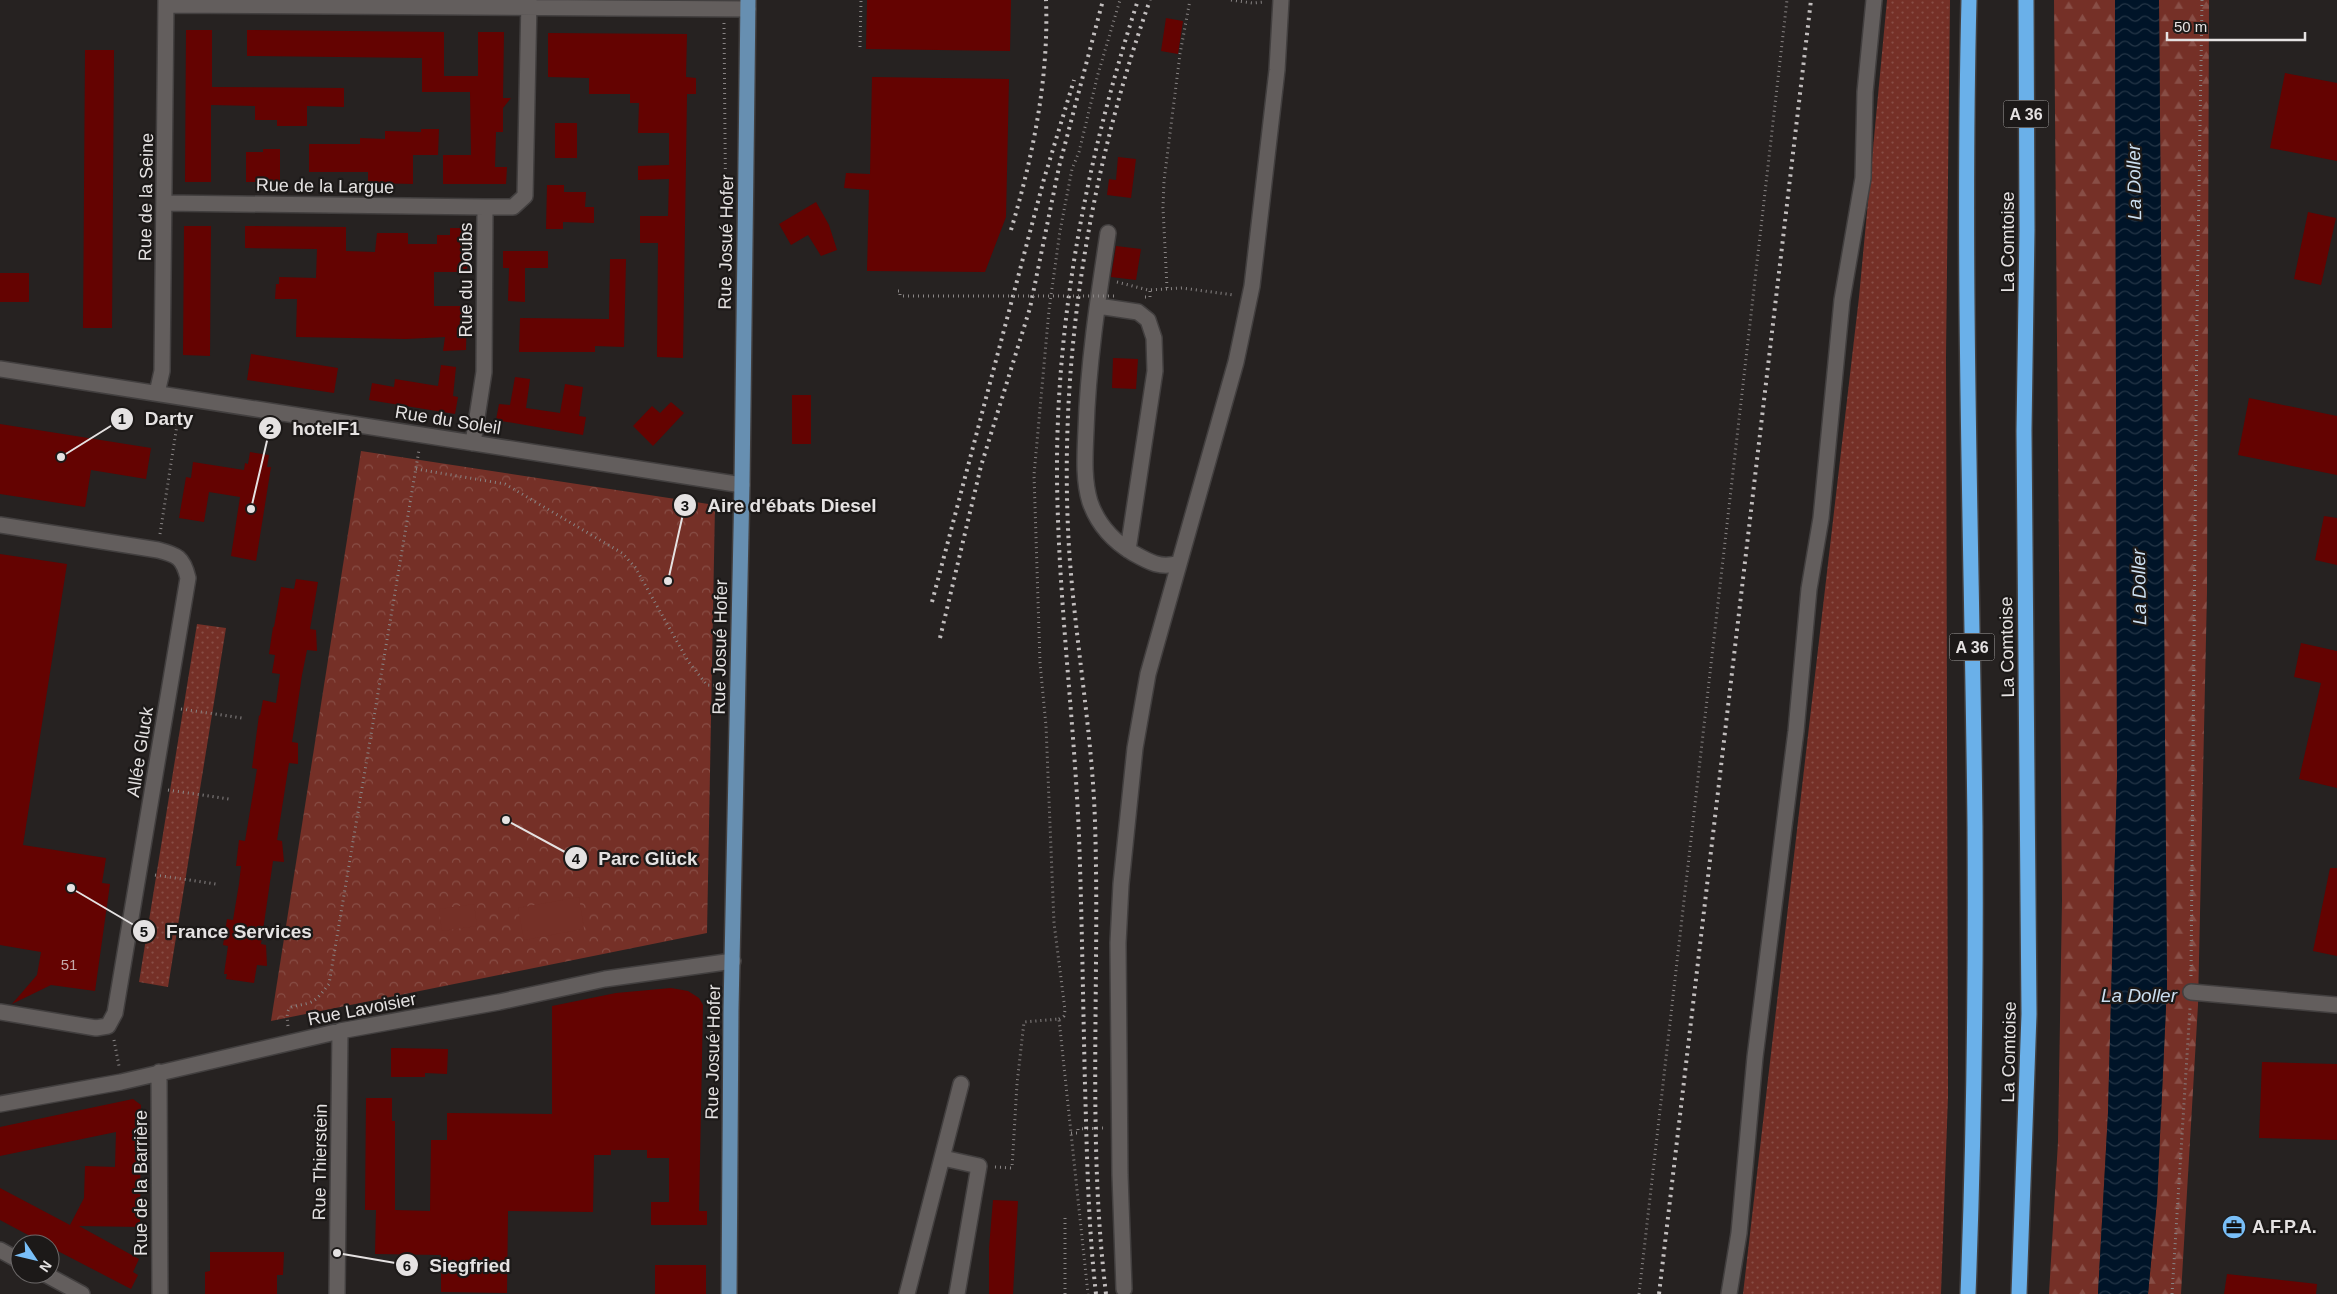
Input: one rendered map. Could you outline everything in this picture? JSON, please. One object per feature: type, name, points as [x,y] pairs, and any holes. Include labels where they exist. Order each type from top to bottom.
[{"type":"highway","name":"La Comtoise","points":[[1968,0],[1967,228],[1975,999],[1973,1159],[1968,1294]]},
{"type":"highway","name":"La Comtoise","points":[[2019,1294],[2029,1014],[2024,431],[2027,229],[2026,0]]},
{"type":"main road","name":"Rue Josué Hofer","points":[[729,1294],[748,5]]},
{"type":"street","points":[[1729,1294],[1739,1232],[1755,1057],[1796,731],[1808,589],[1821,518],[1842,300],[1863,178],[1865,92],[1874,0]]},
{"type":"street","points":[[1124,1289],[1118,942],[1129,799],[1139,714],[1158,636],[1236,362],[1250,299],[1261,225],[1277,70],[1274,1]]},
{"type":"street","points":[[166,2],[748,5]]},
{"type":"street","name":"Rue de la Seine","points":[[157,393],[162,371],[166,2]]},
{"type":"street","name":"Rue du Doubs","points":[[473,443],[484,372],[485,207],[513,207],[525,196],[529,3]]},
{"type":"street","name":"Rue de la Largue","points":[[165,203],[485,207]]},
{"type":"street","points":[[1108,233],[1087,402],[1086,479],[1091,504],[1100,524],[1107,533],[1128,550],[1150,563],[1170,566],[1179,563]]},
{"type":"street","points":[[1098,306],[1138,312],[1148,320],[1154,338],[1155,371],[1128,550]]},
{"type":"street","name":"Rue du Soleil","points":[[0,369],[742,486]]},
{"type":"street","name":"Allée Gluck","points":[[0,525],[158,550],[176,555],[185,565],[188,578],[115,1013],[108,1026]]},
{"type":"street","name":"Rue Lavoisier","points":[[0,1104],[121,1082],[340,1031],[499,1002],[604,979],[733,961]]},
{"type":"street","points":[[2191,992],[2337,1005]]},
{"type":"street","points":[[0,1012],[96,1028],[108,1026]]},
{"type":"street","name":"Rue Thierstein","points":[[337,1294],[340,1031]]},
{"type":"street","name":"Rue de la Barrière","points":[[159,1072],[160,1294]]},
{"type":"street","points":[[907,1294],[961,1084]]},
{"type":"street","points":[[943,1158],[979,1166],[957,1294]]},
{"type":"street","points":[[60,1282],[82,1294]]},
{"type":"path","points":[[860,47],[861,0]]},
{"type":"path","points":[[979,1166],[1012,1168],[1017,1084],[1024,1022],[1059,1020],[1064,1016],[1065,1010],[1054,923],[1046,726],[1040,663],[1034,476],[1049,310],[1060,231],[1072,169],[1079,152],[1098,74],[1120,0]]},
{"type":"path","points":[[1167,288],[1163,208],[1164,181],[1190,0]]},
{"type":"path","points":[[1231,0],[1252,3],[1274,1]]},
{"type":"path","points":[[1639,1294],[1786,0]]},
{"type":"path","points":[[2172,1294],[2191,992],[2202,0]]},
{"type":"path","points":[[1101,278],[1150,290],[1167,288],[1197,289],[1250,299]]},
{"type":"path","points":[[1148,297],[1150,297],[1150,290]]},
{"type":"path","points":[[898,291],[900,291],[900,296],[1118,296]]},
{"type":"path","points":[[158,550],[181,397]]},
{"type":"path","points":[[291,1042],[286,1014],[289,1008],[294,1005],[310,1002],[320,996],[329,984],[422,435]]},
{"type":"path","points":[[416,469],[505,484],[622,553],[635,566],[688,660],[707,685],[724,686]]},
{"type":"path","points":[[166,707],[242,718]]},
{"type":"path","points":[[153,788],[229,799]]},
{"type":"path","points":[[139,873],[216,884]]},
{"type":"path","points":[[1059,1020],[1088,1294]]},
{"type":"path","points":[[108,1026],[117,1047],[121,1082]]},
{"type":"path","points":[[1072,1133],[1078,1133],[1078,1129],[1109,1128],[1109,1133],[1120,1133]]},
{"type":"path","points":[[1065,1215],[1065,1294]]},
{"type":"green space","points":[[1887,0],[1950,0],[1946,358],[1948,1096],[1941,1294],[1743,1294],[1859,297]]},
{"type":"green space","points":[[2054,0],[2115,0],[2117,776],[2108,1113],[2098,1294],[2049,1294],[2058,1142],[2062,900]]},
{"type":"green space","points":[[2159,0],[2209,0],[2207,592],[2198,1005],[2181,1294],[2148,1294],[2157,1200],[2167,985]]},
{"type":"green space","points":[[361,451],[715,505],[707,933],[271,1021]]},
{"type":"green space","points":[[197,624],[226,628],[168,987],[139,982]]},
{"type":"green space","points":[[579,897],[584,929],[524,940],[518,908]]},
{"type":"green space","points":[[474,904],[477,926],[442,931],[439,909]]},
{"type":"water","name":"La Doller","points":[[2115,0],[2159,0],[2167,985],[2157,1200],[2148,1294],[2098,1294],[2108,1113],[2117,776]]},
{"type":"building","points":[[867,0],[1011,0],[1010,51],[866,49]]},
{"type":"building","points":[[1166,18],[1183,21],[1178,54],[1161,51]]},
{"type":"building","points":[[186,30],[212,30],[212,87],[344,88],[344,107],[307,106],[307,126],[277,126],[277,120],[255,120],[255,106],[211,105],[211,182],[185,182]]},
{"type":"building","points":[[247,30],[444,32],[444,76],[478,76],[478,32],[504,32],[503,98],[511,98],[503,108],[503,132],[496,132],[495,167],[507,167],[506,184],[443,184],[443,155],[471,155],[470,92],[422,92],[422,58],[247,56]]},
{"type":"building","points":[[548,33],[687,34],[686,77],[696,78],[696,94],[687,94],[683,358],[657,357],[658,243],[640,243],[640,216],[668,216],[669,179],[638,180],[638,166],[669,165],[669,133],[638,133],[639,103],[630,103],[630,94],[589,94],[589,78],[548,77]]},
{"type":"building","points":[[85,50],[114,50],[112,328],[83,328]]},
{"type":"building","points":[[2285,73],[2337,83],[2337,161],[2270,148]]},
{"type":"building","points":[[872,77],[1009,79],[1006,217],[985,272],[867,271],[869,190],[844,188],[846,173],[870,174]]},
{"type":"building","points":[[555,123],[577,123],[577,158],[555,158]]},
{"type":"building","points":[[421,129],[439,129],[438,155],[413,155],[413,184],[368,183],[368,172],[309,172],[309,144],[360,144],[360,138],[385,139],[385,131],[421,132]]},
{"type":"building","points":[[263,149],[280,149],[280,182],[246,182],[246,152],[263,152]]},
{"type":"building","points":[[1118,157],[1136,159],[1131,198],[1107,195],[1109,179],[1116,180]]},
{"type":"building","points":[[547,185],[564,185],[564,192],[586,192],[585,207],[594,207],[594,223],[563,222],[563,229],[546,229]]},
{"type":"building","points":[[816,202],[829,225],[837,250],[821,256],[808,235],[791,245],[779,224]]},
{"type":"building","points":[[2308,212],[2336,218],[2321,285],[2294,279]]},
{"type":"building","points":[[184,226],[211,226],[210,356],[183,355]]},
{"type":"building","points":[[245,226],[346,227],[346,251],[375,252],[377,233],[408,233],[408,244],[437,244],[437,235],[450,235],[450,228],[468,228],[467,272],[434,272],[434,306],[467,306],[466,350],[443,351],[445,337],[406,339],[296,337],[297,299],[275,299],[276,284],[279,284],[279,277],[316,278],[317,249],[245,248]]},
{"type":"building","points":[[1116,246],[1141,249],[1136,280],[1111,277]]},
{"type":"building","points":[[503,251],[548,251],[548,268],[525,268],[525,302],[508,301],[509,268],[503,268]]},
{"type":"building","points":[[610,259],[626,259],[624,347],[595,346],[595,352],[519,352],[520,318],[609,319]]},
{"type":"building","points":[[0,273],[29,273],[29,302],[0,302]]},
{"type":"building","points":[[251,354],[338,368],[334,393],[247,380]]},
{"type":"building","points":[[1113,358],[1138,359],[1136,389],[1112,388]]},
{"type":"building","points":[[441,365],[456,367],[453,396],[458,397],[455,414],[369,400],[372,383],[394,387],[395,379],[438,386]]},
{"type":"building","points":[[515,377],[530,379],[526,408],[560,413],[565,384],[583,387],[579,416],[586,417],[583,435],[496,420],[499,404],[510,405]]},
{"type":"building","points":[[792,395],[811,395],[811,444],[792,444]]},
{"type":"building","points":[[2249,398],[2337,416],[2337,475],[2238,455]]},
{"type":"building","points":[[671,402],[684,413],[653,446],[633,426],[652,406],[660,413]]},
{"type":"building","points":[[0,424],[151,448],[146,479],[91,470],[85,507],[0,494]]},
{"type":"building","points":[[250,452],[269,455],[267,467],[271,467],[256,561],[231,556],[240,497],[209,492],[204,522],[179,518],[186,477],[191,478],[193,462],[244,470],[245,463],[248,464]]},
{"type":"building","points":[[2324,516],[2337,518],[2337,565],[2315,560]]},
{"type":"building","points":[[0,554],[67,564],[23,845],[106,858],[102,883],[110,884],[95,991],[51,985],[12,1004],[37,975],[41,952],[0,945]]},
{"type":"building","points":[[296,579],[318,582],[310,629],[316,630],[317,651],[307,650],[302,675],[292,742],[298,743],[298,764],[289,763],[277,840],[282,841],[284,862],[273,861],[261,944],[266,945],[267,966],[257,965],[254,983],[226,979],[227,974],[224,974],[228,946],[223,945],[227,919],[233,920],[241,866],[236,866],[239,840],[245,841],[257,769],[252,768],[259,715],[263,700],[276,703],[280,674],[272,673],[275,655],[269,654],[273,627],[281,587],[294,589]]},
{"type":"building","points":[[2301,643],[2337,651],[2337,788],[2299,779],[2321,683],[2294,677]]},
{"type":"building","points":[[2330,868],[2337,868],[2337,956],[2313,951]]},
{"type":"building","points":[[671,988],[688,991],[699,998],[703,1005],[699,1211],[707,1211],[707,1225],[651,1225],[651,1202],[669,1202],[669,1158],[647,1158],[647,1150],[611,1150],[611,1155],[594,1155],[593,1212],[508,1211],[507,1293],[441,1292],[441,1255],[375,1254],[376,1210],[365,1210],[366,1098],[392,1098],[392,1121],[395,1121],[395,1210],[430,1211],[431,1140],[447,1140],[447,1113],[552,1114],[552,1006],[616,993]]},
{"type":"building","points":[[391,1048],[448,1049],[447,1074],[425,1073],[425,1077],[391,1077]]},
{"type":"building","points":[[2262,1062],[2337,1064],[2337,1140],[2259,1138]]},
{"type":"building","points":[[133,1099],[141,1105],[140,1227],[79,1226],[139,1259],[133,1272],[138,1275],[131,1289],[60,1252],[60,1234],[26,1234],[0,1220],[0,1188],[70,1225],[84,1198],[85,1166],[115,1167],[116,1132],[0,1156],[0,1127]]},
{"type":"building","points":[[993,1200],[1018,1201],[1013,1294],[989,1294],[989,1248]]},
{"type":"building","points":[[210,1252],[284,1252],[283,1275],[277,1275],[277,1294],[205,1294],[205,1272],[210,1271]]},
{"type":"building","points":[[655,1265],[706,1265],[706,1294],[655,1294]]},
{"type":"building","points":[[2227,1274],[2317,1284],[2316,1294],[2224,1294]]},
{"type":"railway","points":[[1011,230],[1033,145],[1038,116],[1045,58],[1046,0]]},
{"type":"railway","points":[[940,638],[981,466],[1030,308],[1059,167],[1103,0]]},
{"type":"railway","points":[[1096,1294],[1087,1163],[1079,836],[1058,521],[1058,415],[1062,355],[1078,235],[1104,117],[1138,0]]},
{"type":"railway","points":[[1106,1294],[1100,1235],[1095,1117],[1095,822],[1091,753],[1069,548],[1068,409],[1073,339],[1082,270],[1094,202],[1128,66],[1150,0]]},
{"type":"railway","points":[[1659,1294],[1811,0]]},
{"type":"railway","points":[[932,602],[1044,179],[1074,80]]},
{"type":"place","name":"Darty","points":[[61,457]]},
{"type":"place","name":"hotelF1","points":[[251,509]]},
{"type":"place","name":"Aire d'ébats Diesel","points":[[668,581]]},
{"type":"place","name":"Parc Glück","points":[[506,820]]},
{"type":"place","name":"France Services","points":[[71,888]]},
{"type":"place","name":"A.F.P.A.","points":[[2234,1227]]},
{"type":"place","name":"Siegfried","points":[[337,1253]]}]
